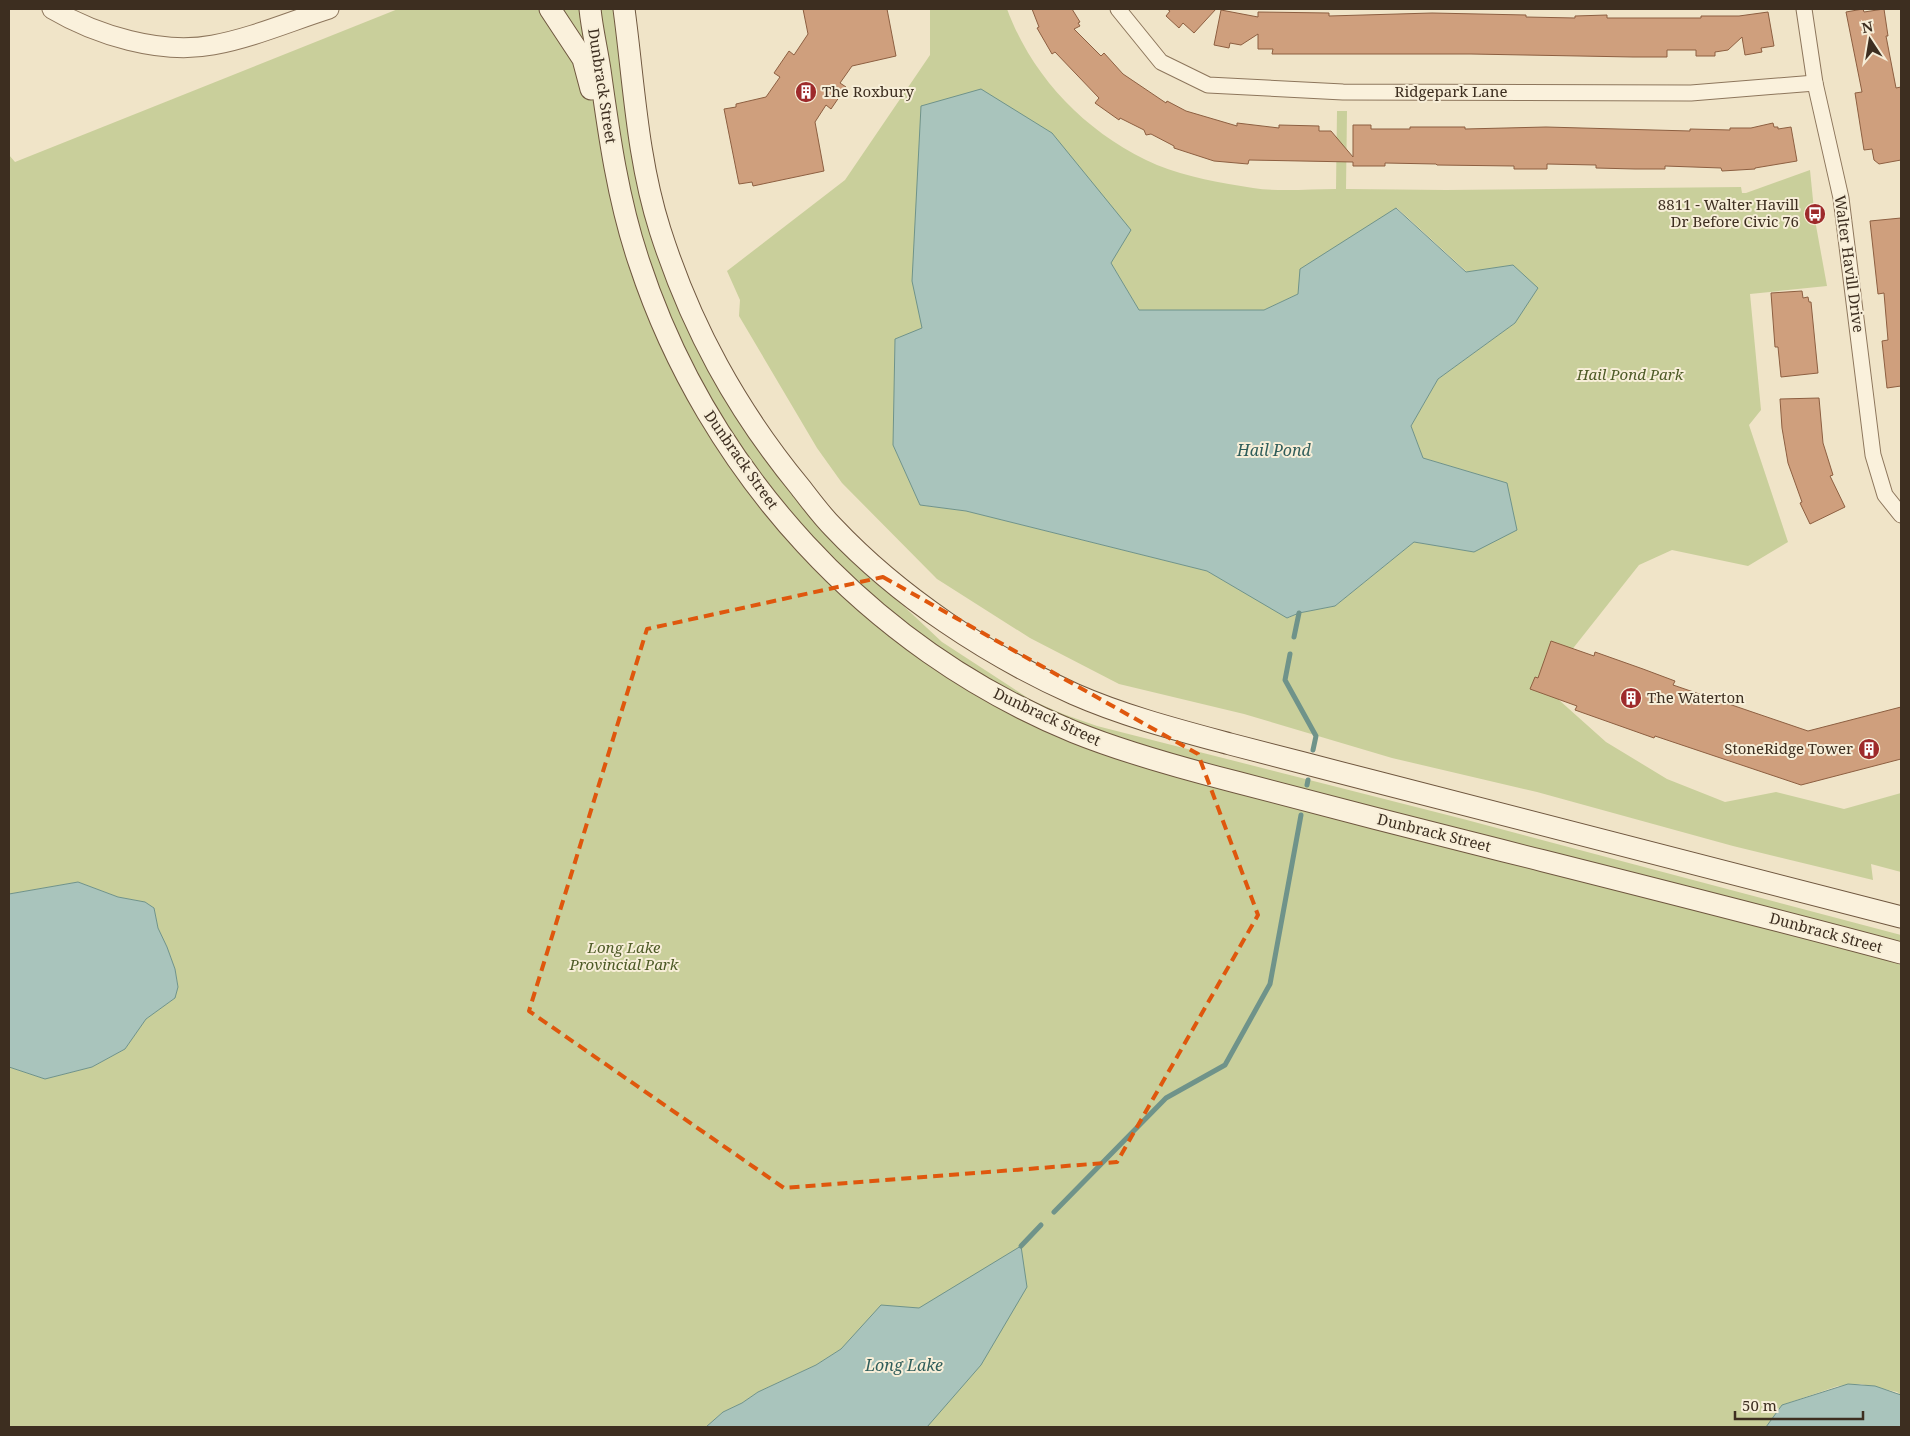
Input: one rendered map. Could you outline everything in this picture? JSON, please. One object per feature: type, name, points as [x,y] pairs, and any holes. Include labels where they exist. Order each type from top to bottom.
[{"type":"main road","points":[[550,9],[583,59],[588,80],[608,131]]},
{"type":"main road","name":"Dunbrack Street","points":[[590,9],[608,131],[630,233],[650,294],[683,368],[722,438],[759,490],[801,540],[823,563],[884,618],[924,649],[1012,703],[1044,719],[1076,733],[1143,756],[1323,805],[1698,899],[1901,953]]},
{"type":"main road","name":"Dunbrack Street","points":[[624,9],[637,132],[647,179],[660,229],[694,322],[715,364],[769,450],[832,526],[867,561],[905,592],[987,649],[1074,694],[1167,727],[1572,834],[1901,917]]},
{"type":"main road","points":[[630,54],[633,9]]},
{"type":"street","points":[[52,9],[86,26],[118,37],[152,44],[179,46],[210,46],[228,42],[329,9]]},
{"type":"street","name":"Ridgepark Lane","points":[[1118,9],[1160,62],[1208,85],[1343,92],[1691,93],[1815,83]]},
{"type":"street","name":"Walter Havill Drive","points":[[1804,9],[1815,83],[1841,198],[1873,455],[1885,495],[1901,515]]},
{"type":"highlighted area","points":[[883,577],[1198,754],[1258,915],[1117,1162],[784,1188],[529,1011],[647,629]]},
{"type":"green space","name":"Long Lake Provincial Park","points":[[398,9],[616,9],[688,317],[864,569],[942,642],[1031,700],[1097,726],[1463,819],[1901,935],[1901,1395],[1897,1392],[1861,1384],[1838,1386],[1782,1405],[1766,1427],[817,1427],[841,1349],[816,1365],[758,1392],[742,1403],[723,1412],[706,1427],[9,1427],[9,1067],[45,1079],[92,1067],[125,1049],[146,1019],[175,998],[178,986],[175,969],[158,928],[154,908],[145,902],[118,897],[78,882],[9,894],[9,155],[15,162]]},
{"type":"green space","name":"Hail Pond Park","points":[[930,9],[1007,9],[1018,35],[1048,81],[1086,121],[1108,138],[1132,153],[1168,169],[1204,179],[1253,188],[1284,190],[1336,189],[1337,111],[1347,111],[1346,189],[1446,190],[1741,187],[1742,193],[1746,193],[1810,170],[1815,220],[1827,286],[1750,294],[1761,410],[1749,425],[1788,542],[1748,566],[1672,550],[1639,565],[1563,661],[1559,700],[1606,742],[1667,779],[1725,802],[1776,792],[1844,809],[1901,793],[1901,872],[1871,864],[1873,880],[1733,846],[1537,792],[1392,758],[1244,714],[1119,684],[1030,638],[937,579],[842,483],[817,448],[739,316],[740,300],[727,271],[845,180],[930,55]],"holes":[[[1397,208],[1467,272],[1513,265],[1515,323],[1438,379],[1411,426],[1423,458],[1507,483],[1474,552],[1414,542],[1335,606],[1299,613],[1288,618],[1207,571],[966,511],[920,505],[893,445],[895,339],[1111,263],[1139,310],[1264,310],[1298,294]]]},
{"type":"water","name":"Hail Pond","points":[[981,89],[1052,133],[1131,230],[1111,263],[1139,310],[1264,310],[1298,294],[1300,269],[1396,208],[1466,272],[1513,265],[1538,288],[1515,323],[1438,379],[1411,426],[1423,458],[1507,483],[1517,530],[1474,552],[1414,542],[1335,606],[1299,613],[1287,618],[1207,571],[966,511],[920,505],[893,445],[895,339],[922,328],[912,281],[921,106]]},
{"type":"water","points":[[78,882],[118,897],[145,902],[154,908],[158,928],[175,969],[178,987],[175,998],[146,1019],[125,1049],[92,1067],[45,1079],[9,1067],[9,894]]},
{"type":"water","name":"Long Lake","points":[[1021,1246],[1027,1287],[981,1365],[927,1427],[706,1427],[723,1412],[742,1403],[758,1392],[816,1365],[841,1349],[881,1305],[919,1308]]},
{"type":"water","points":[[1848,1384],[1875,1386],[1901,1395],[1901,1427],[1766,1427],[1782,1405]]},
{"type":"building","name":"The Roxbury","points":[[803,9],[887,9],[896,56],[852,66],[840,83],[846,87],[831,109],[826,105],[815,122],[824,171],[753,186],[752,182],[739,184],[724,109],[736,107],[736,104],[766,97],[780,77],[774,73],[789,51],[794,55],[808,34]]},
{"type":"building","points":[[1032,9],[1072,9],[1080,22],[1078,23],[1080,26],[1074,29],[1101,56],[1104,53],[1123,74],[1166,103],[1167,101],[1186,111],[1237,126],[1237,123],[1279,128],[1279,125],[1319,126],[1319,131],[1331,131],[1353,157],[1353,125],[1371,125],[1371,129],[1410,129],[1410,127],[1465,127],[1465,129],[1546,127],[1690,131],[1690,129],[1730,130],[1730,128],[1751,128],[1773,123],[1774,127],[1778,127],[1778,129],[1791,127],[1797,161],[1755,169],[1722,171],[1721,168],[1665,166],[1665,169],[1635,169],[1596,168],[1596,165],[1547,164],[1547,169],[1514,169],[1514,166],[1385,163],[1385,166],[1353,166],[1353,162],[1249,160],[1248,164],[1214,161],[1174,148],[1174,146],[1151,134],[1146,135],[1144,130],[1120,118],[1119,120],[1095,103],[1099,98],[1055,52],[1052,54],[1037,28],[1039,27]]},
{"type":"building","points":[[1167,9],[1216,9],[1194,33],[1183,23],[1179,28],[1166,16],[1170,11]]},
{"type":"building","points":[[1863,9],[1864,12],[1884,9],[1888,36],[1886,36],[1896,88],[1901,87],[1901,160],[1879,164],[1874,160],[1872,149],[1864,150],[1855,93],[1862,92],[1846,12]]},
{"type":"building","points":[[1221,10],[1258,17],[1258,12],[1329,13],[1329,16],[1432,13],[1575,18],[1575,16],[1607,15],[1607,18],[1701,18],[1701,16],[1739,16],[1768,12],[1774,46],[1761,48],[1762,52],[1745,55],[1742,37],[1728,50],[1715,52],[1715,56],[1696,56],[1696,50],[1667,50],[1667,57],[1471,54],[1272,54],[1273,49],[1258,49],[1258,34],[1241,45],[1230,43],[1229,48],[1214,45]]},
{"type":"building","points":[[1901,218],[1901,386],[1887,388],[1882,341],[1888,340],[1884,293],[1878,294],[1870,221]]},
{"type":"building","points":[[1802,291],[1803,298],[1808,297],[1809,302],[1811,302],[1818,373],[1781,377],[1778,347],[1775,347],[1771,293]]},
{"type":"building","points":[[1819,398],[1823,443],[1833,475],[1830,476],[1845,507],[1810,524],[1800,503],[1802,502],[1788,463],[1782,428],[1780,399]]},
{"type":"building","name":"The Waterton","points":[[1551,641],[1594,656],[1595,652],[1675,681],[1673,685],[1808,731],[1901,707],[1901,759],[1801,785],[1655,736],[1654,738],[1575,710],[1577,706],[1530,689],[1535,677],[1538,678]]},
{"type":"waterway","points":[[1294,637],[1299,613]]},
{"type":"waterway","points":[[1290,654],[1285,680],[1316,736],[1313,750]]},
{"type":"waterway","points":[[1307,785],[1308,780]]},
{"type":"waterway","points":[[1054,1212],[1166,1098],[1225,1065],[1270,984],[1301,815]]},
{"type":"waterway","points":[[1021,1246],[1041,1225]]},
{"type":"place","name":"The Roxbury","points":[[806,92]]},
{"type":"place","name":"8811 - Walter Havill Dr Before Civic 76","points":[[1815,214]]},
{"type":"place","name":"The Waterton","points":[[1631,698]]},
{"type":"place","name":"StoneRidge Tower","points":[[1869,749]]}]
